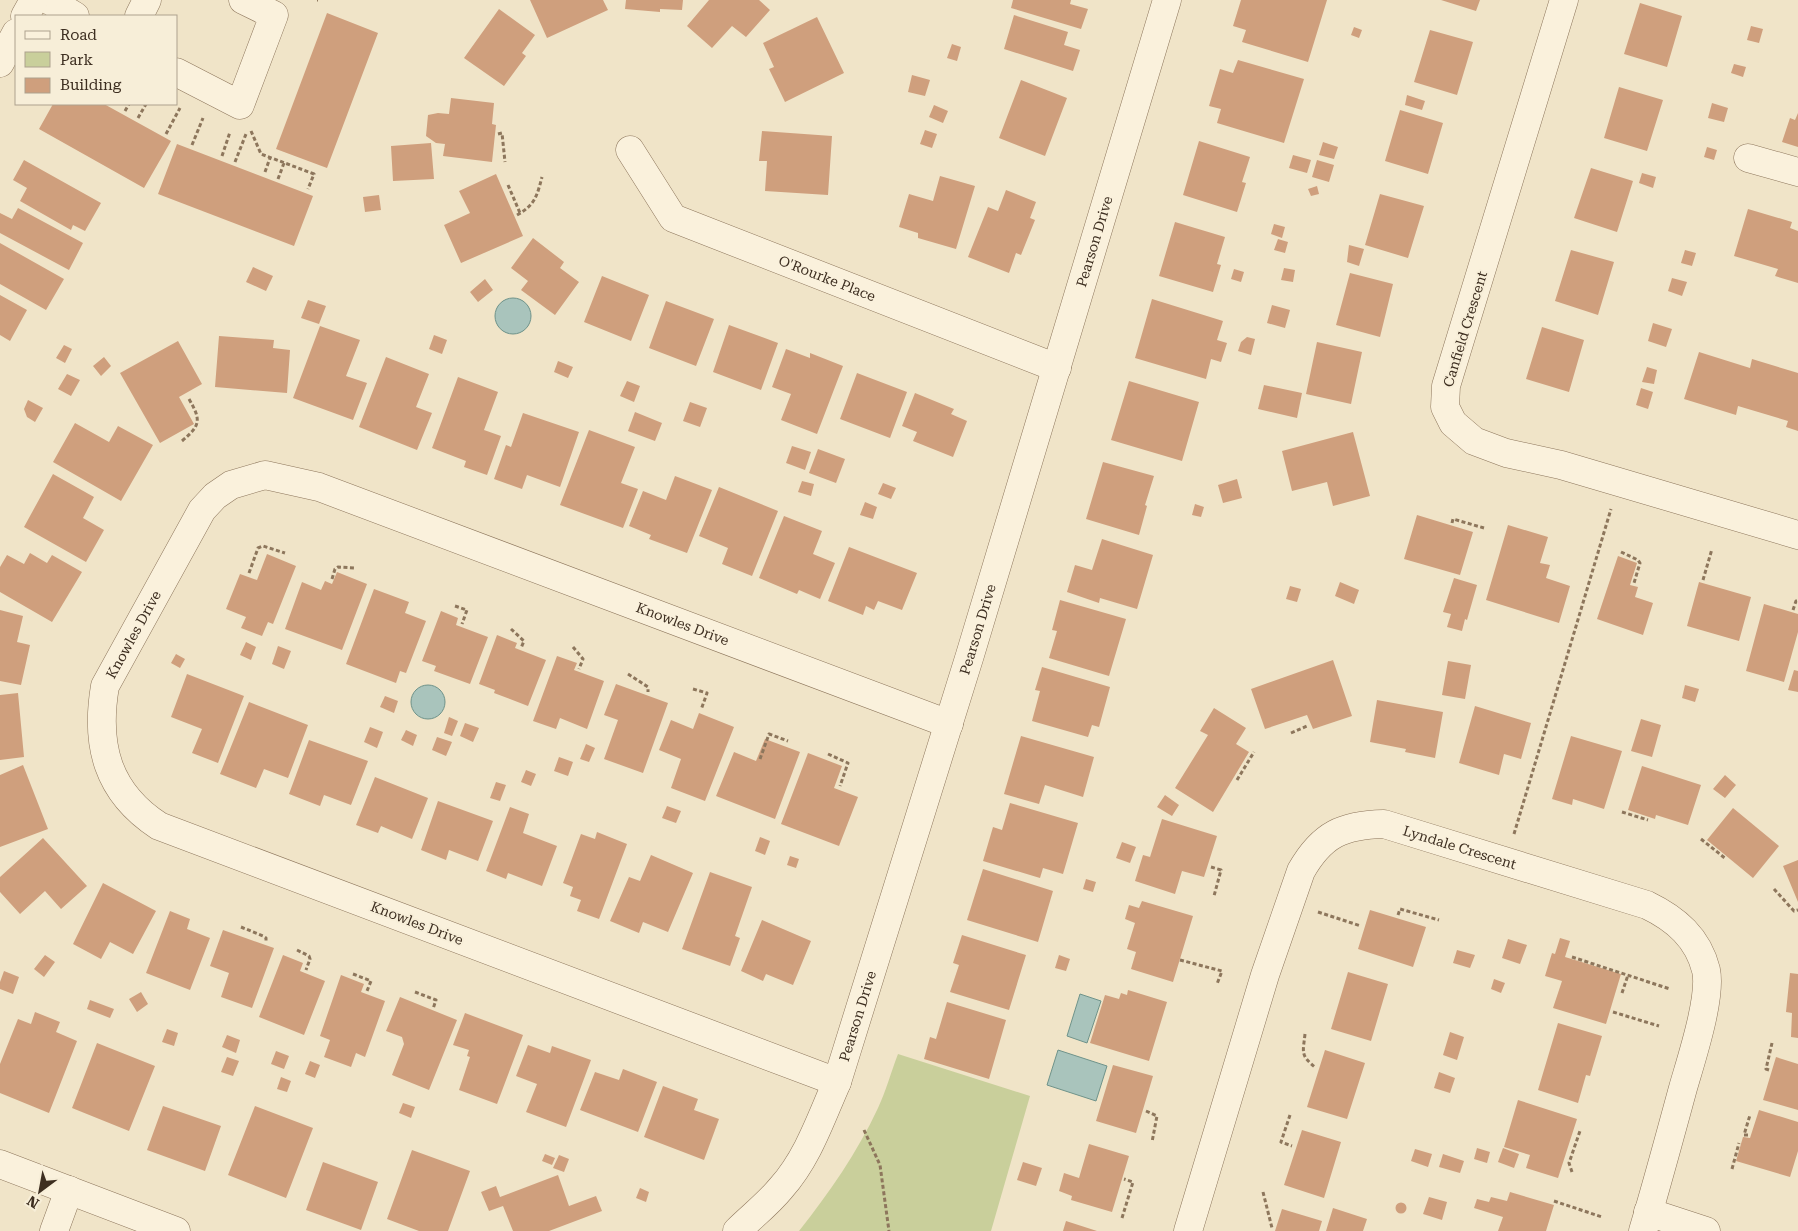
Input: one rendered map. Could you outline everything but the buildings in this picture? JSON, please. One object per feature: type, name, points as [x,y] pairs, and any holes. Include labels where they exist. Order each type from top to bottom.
[{"type":"street","points":[[26,15],[34,0]]},
{"type":"street","points":[[48,0],[74,15]]},
{"type":"street","points":[[140,15],[147,0]]},
{"type":"street","points":[[178,73],[240,105],[274,15],[243,0]]},
{"type":"street","name":"Pearson Drive","points":[[737,1231],[782,1188],[797,1166],[811,1142],[838,1082],[1057,368],[1166,0]]},
{"type":"street","name":"Canfield Crescent","points":[[1564,0],[1446,386],[1445,407],[1453,423],[1474,441],[1506,453],[1550,462],[1798,535]]},
{"type":"street","points":[[0,63],[15,35]]},
{"type":"street","name":"O'Rourke Place","points":[[630,150],[673,218],[1057,368]]},
{"type":"street","points":[[1748,158],[1798,172]]},
{"type":"street","name":"Knowles Drive","points":[[838,1082],[159,826],[139,812],[121,790],[111,773],[104,751],[102,708],[105,686],[202,510],[215,496],[231,485],[265,475],[290,479],[319,487],[949,724]]},
{"type":"street","name":"Lyndale Crescent","points":[[1188,1231],[1265,975],[1301,871],[1308,859],[1328,839],[1342,830],[1363,825],[1384,824],[1647,905],[1663,912],[1692,937],[1699,948],[1706,971],[1707,988],[1704,1008],[1646,1222]]},
{"type":"street","points":[[0,1164],[176,1231]]},
{"type":"street","points":[[54,1231],[69,1190]]},
{"type":"street","points":[[1646,1222],[1706,1231]]},
{"type":"path","points":[[125,111],[128,105]]},
{"type":"path","points":[[138,118],[145,105]]},
{"type":"path","points":[[235,162],[249,126],[261,154],[314,174],[308,189]]},
{"type":"path","points":[[498,134],[502,134],[505,162]]},
{"type":"path","points":[[265,172],[270,158]]},
{"type":"path","points":[[278,178],[284,163]]},
{"type":"path","points":[[508,185],[518,214],[529,208],[537,196],[542,177]]},
{"type":"path","points":[[182,441],[193,432],[198,424],[198,416],[189,399]]},
{"type":"path","points":[[1506,861],[1619,482]]},
{"type":"path","points":[[1452,523],[1453,519],[1484,528]]},
{"type":"path","points":[[249,573],[258,548],[262,546],[285,554]]},
{"type":"path","points":[[1703,580],[1712,549]]},
{"type":"path","points":[[1621,552],[1638,560],[1640,563],[1634,583]]},
{"type":"path","points":[[332,579],[335,569],[338,567],[356,568]]},
{"type":"path","points":[[1793,610],[1798,601]]},
{"type":"path","points":[[455,606],[467,610],[462,624]]},
{"type":"path","points":[[511,629],[524,641],[521,648]]},
{"type":"path","points":[[573,647],[583,659],[580,669]]},
{"type":"path","points":[[628,674],[648,687],[648,692]]},
{"type":"path","points":[[694,689],[707,693],[701,710]]},
{"type":"path","points":[[1291,734],[1307,726]]},
{"type":"path","points":[[760,759],[769,734],[788,741]]},
{"type":"path","points":[[1237,780],[1254,752]]},
{"type":"path","points":[[828,754],[848,763],[840,786]]},
{"type":"path","points":[[1622,812],[1648,820]]},
{"type":"path","points":[[1701,839],[1726,859]]},
{"type":"path","points":[[1211,867],[1221,870],[1214,896]]},
{"type":"path","points":[[1774,890],[1794,911],[1798,910]]},
{"type":"path","points":[[1398,915],[1400,909],[1439,920]]},
{"type":"path","points":[[1311,910],[1361,926]]},
{"type":"path","points":[[241,927],[263,936],[266,938],[266,942]]},
{"type":"path","points":[[297,950],[309,956],[310,959],[306,970]]},
{"type":"path","points":[[1572,957],[1670,989]]},
{"type":"path","points":[[1180,960],[1222,971],[1217,984]]},
{"type":"path","points":[[353,974],[371,981],[367,992]]},
{"type":"path","points":[[1622,993],[1628,975]]},
{"type":"path","points":[[415,992],[436,1000],[433,1009]]},
{"type":"path","points":[[1613,1012],[1659,1026]]},
{"type":"path","points":[[1305,1034],[1303,1054],[1305,1059],[1316,1068]]},
{"type":"path","points":[[1768,1070],[1766,1069],[1772,1043]]},
{"type":"path","points":[[1146,1111],[1157,1116],[1152,1142]]},
{"type":"path","points":[[1290,1115],[1281,1142],[1292,1146]]},
{"type":"path","points":[[1748,1136],[1744,1135],[1750,1115]]},
{"type":"path","points":[[864,1130],[880,1165],[889,1231]]},
{"type":"path","points":[[1572,1172],[1569,1163],[1580,1131]]},
{"type":"path","points":[[1732,1169],[1740,1143]]},
{"type":"path","points":[[1122,1218],[1133,1182],[1124,1180]]},
{"type":"path","points":[[1263,1192],[1272,1228]]},
{"type":"path","points":[[1554,1201],[1602,1217]]},
{"type":"green space","points":[[898,1054],[1030,1096],[991,1231],[799,1231],[832,1187],[870,1125],[881,1102]]},
{"type":"water","points":[[513,298],[525,304],[531,316],[525,328],[513,334],[501,328],[495,316],[501,304]]},
{"type":"water","points":[[428,685],[435,686],[440,690],[444,695],[444,709],[440,714],[435,718],[428,719],[421,718],[416,714],[412,709],[411,702],[412,695],[416,690],[421,686]]},
{"type":"water","points":[[1080,994],[1101,1001],[1087,1043],[1067,1036]]},
{"type":"water","points":[[1058,1050],[1107,1066],[1096,1101],[1047,1085]]}]
